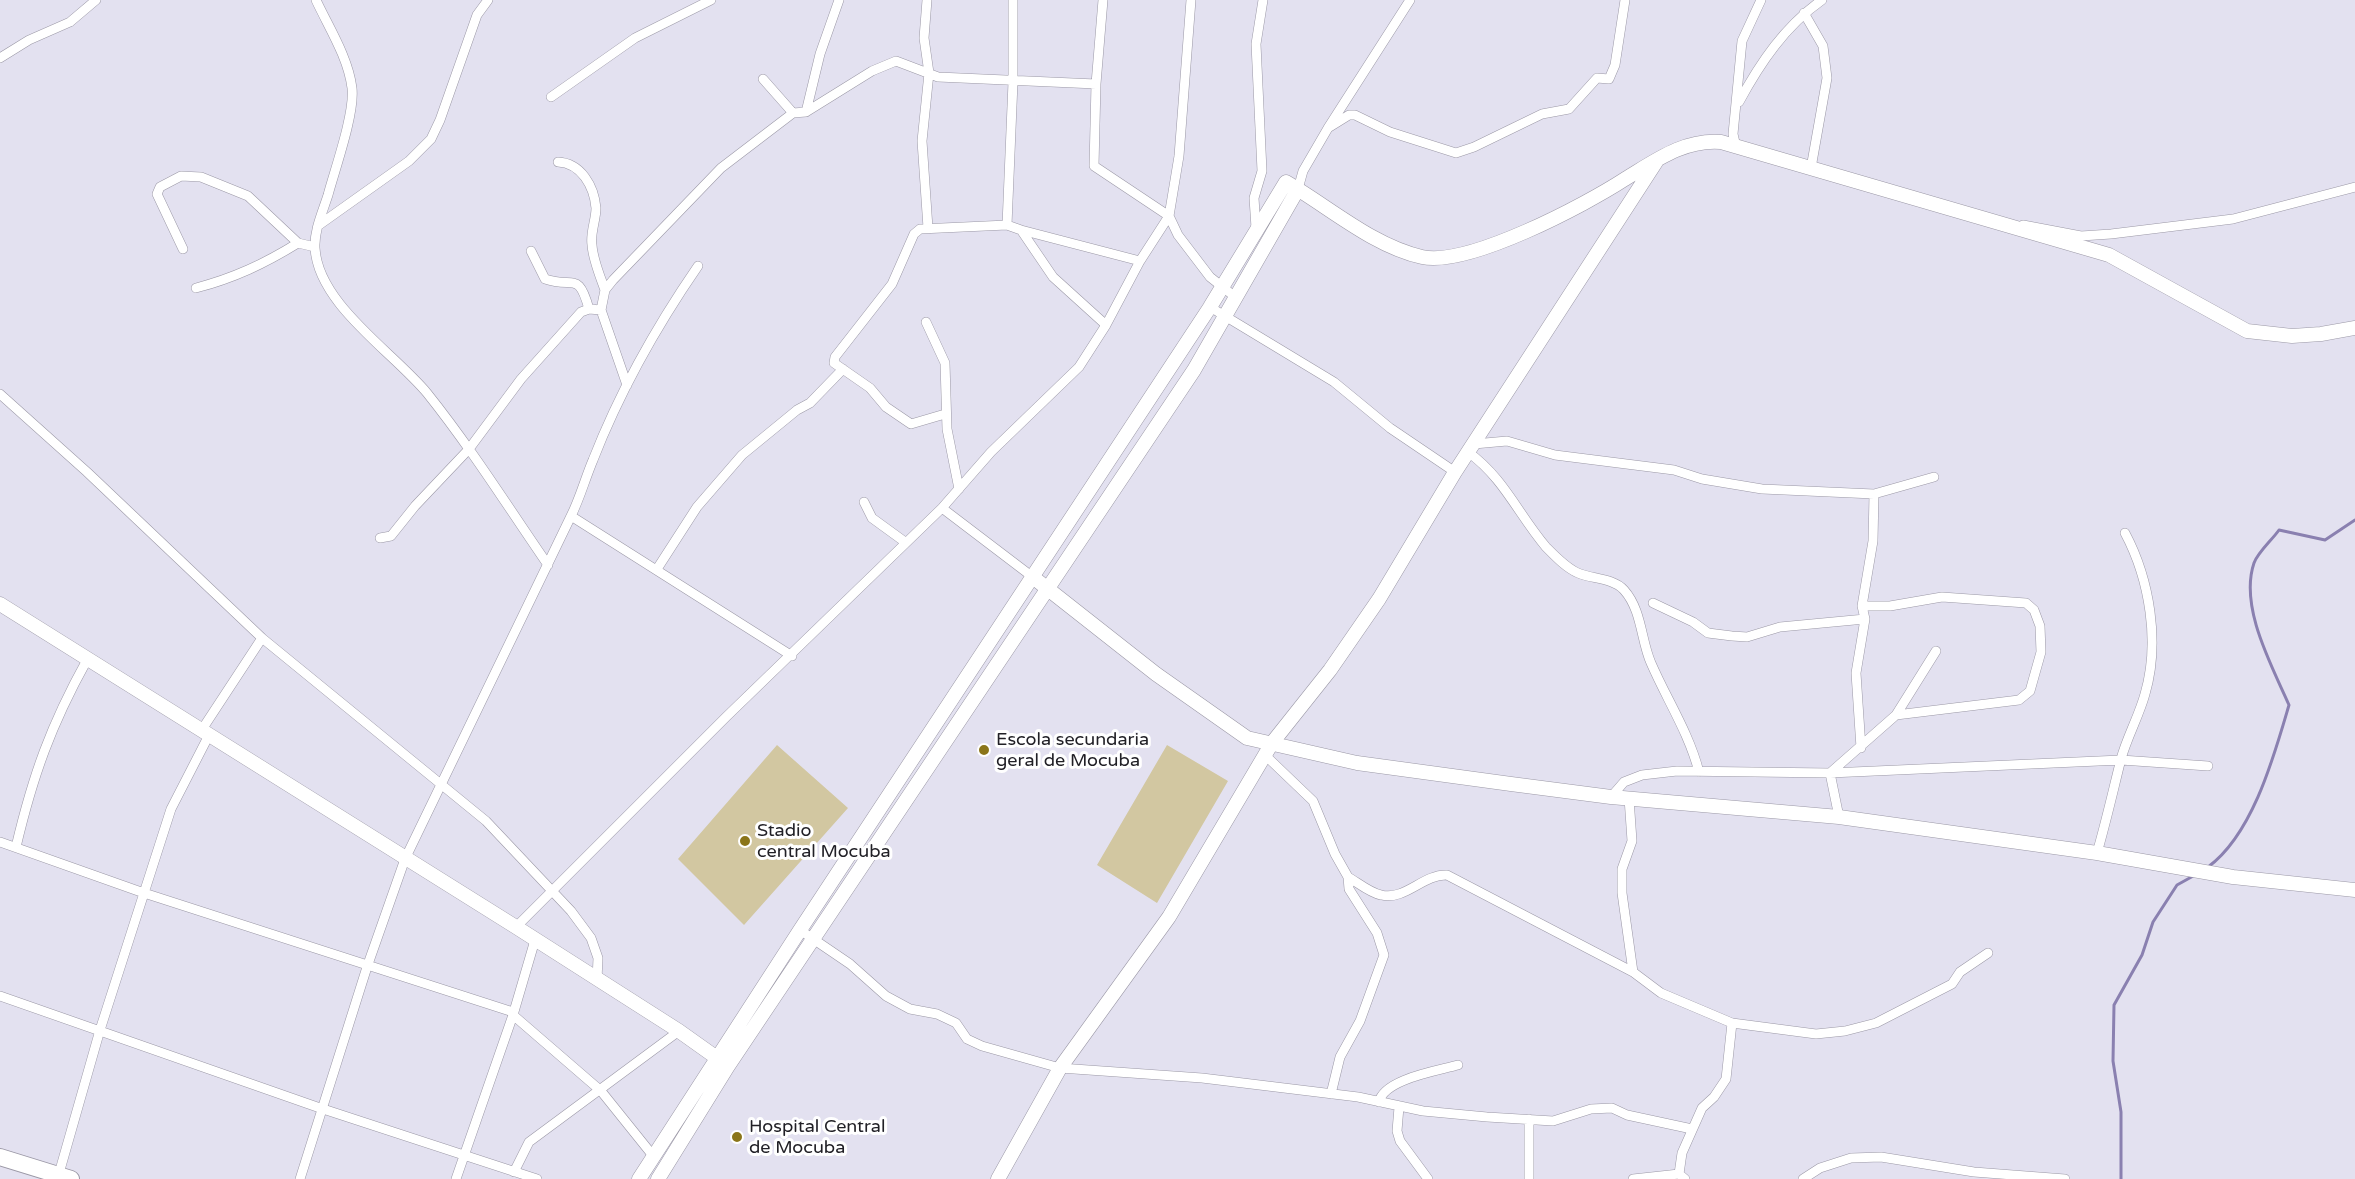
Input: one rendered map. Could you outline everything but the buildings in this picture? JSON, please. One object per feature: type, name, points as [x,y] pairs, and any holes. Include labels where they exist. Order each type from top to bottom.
[{"type":"highway","points":[[0,1157],[62,1178]]},
{"type":"street","points":[[0,58],[29,40],[70,22],[96,0]]},
{"type":"street","points":[[316,0],[343,57],[352,91],[342,144],[318,225],[315,247],[324,279],[355,321],[402,364],[469,450],[548,565]]},
{"type":"street","points":[[318,225],[409,161],[431,139],[440,120],[477,15],[488,0]]},
{"type":"street","points":[[551,97],[635,38],[711,0]]},
{"type":"street","points":[[806,112],[820,54],[839,0]]},
{"type":"street","points":[[927,0],[924,38],[929,74],[922,141],[928,228]]},
{"type":"street","points":[[1007,225],[1013,82],[1013,0]]},
{"type":"street","points":[[1104,0],[1096,84],[1094,166],[1169,216],[1178,235],[1210,278],[1234,296]]},
{"type":"street","points":[[516,927],[942,508],[991,452],[1079,367],[1106,325],[1140,261],[1169,216],[1179,156],[1191,0]]},
{"type":"street","points":[[1256,231],[1254,198],[1262,171],[1256,44],[1263,0]]},
{"type":"street","points":[[659,1178],[722,1062],[800,930],[1034,578],[1210,307],[1256,231],[1303,171],[1410,0]]},
{"type":"street","points":[[1328,128],[1348,114],[1355,115],[1390,132],[1456,153],[1474,147],[1542,114],[1569,109],[1597,78],[1609,79],[1615,65],[1625,0]]},
{"type":"street","points":[[1736,147],[1733,134],[1742,41],[1761,0]]},
{"type":"street","points":[[1737,107],[1768,53],[1804,13],[1822,0]]},
{"type":"street","points":[[1804,13],[1823,46],[1827,78],[1811,168]]},
{"type":"street","points":[[604,290],[721,168],[793,113],[806,112],[886,63],[902,62],[938,77],[1096,84]]},
{"type":"street","points":[[763,79],[793,113]]},
{"type":"street","points":[[1292,185],[1373,236],[1423,257],[1447,257],[1494,243],[1562,216],[1660,158],[1689,144],[1711,141],[2109,255],[2247,331],[2292,336],[2355,328]]},
{"type":"street","points":[[998,1179],[1060,1068],[1169,917],[1269,749],[1330,670],[1379,599],[1455,472],[1660,158]]},
{"type":"street","points":[[558,162],[567,162],[583,171],[591,190],[596,208],[592,245],[604,290],[601,310],[627,385]]},
{"type":"street","points":[[183,249],[157,194],[160,187],[181,176],[201,177],[248,196],[298,243],[315,247]]},
{"type":"street","points":[[641,1178],[722,1062],[814,939],[1194,370],[1292,185]]},
{"type":"street","points":[[2009,228],[2020,224],[2080,236],[2111,234],[2233,219],[2355,187]]},
{"type":"street","points":[[945,414],[911,424],[886,407],[870,388],[834,363],[840,349],[892,284],[914,234],[928,228],[1007,225],[1140,261]]},
{"type":"street","points":[[1021,230],[1053,277],[1106,325]]},
{"type":"street","points":[[196,288],[243,274],[298,243]]},
{"type":"street","points":[[531,251],[545,279],[578,283],[584,290],[590,309]]},
{"type":"street","points":[[300,1179],[320,1108],[405,859],[442,788],[572,516],[593,460],[627,385],[661,321],[698,266]]},
{"type":"street","points":[[1210,307],[1334,382],[1390,428],[1455,472]]},
{"type":"street","points":[[380,538],[391,536],[414,507],[469,450],[521,379],[581,312],[590,309],[601,310]]},
{"type":"street","points":[[926,322],[945,363],[945,414],[959,489]]},
{"type":"street","points":[[1172,364],[1194,370]]},
{"type":"street","points":[[657,568],[697,507],[742,455],[797,410],[810,403],[843,369]]},
{"type":"street","points":[[0,394],[87,472],[262,638],[442,788],[486,821],[552,890],[591,938],[598,958],[597,980]]},
{"type":"street","points":[[1471,448],[1507,441],[1555,455],[1674,470],[1702,478],[1762,489],[1874,494],[1935,477]]},
{"type":"street","points":[[1471,448],[1489,467],[1546,546],[1564,565],[1577,573],[1610,582],[1624,590],[1637,616],[1650,662],[1682,722],[1699,772]]},
{"type":"street","points":[[1861,748],[1856,673],[1865,619],[1862,606],[1873,540],[1874,494]]},
{"type":"street","points":[[864,502],[872,518],[905,542]]},
{"type":"street","points":[[942,508],[1221,722],[1269,749],[1611,797],[1839,817],[2097,853],[2233,878],[2355,890]]},
{"type":"street","points":[[572,516],[792,656]]},
{"type":"street","points":[[2097,853],[2118,781],[2121,760],[2145,693],[2150,670],[2152,616],[2134,550],[2125,533]]},
{"type":"street","points":[[1862,606],[1890,606],[1942,597],[2011,600],[2026,603],[2034,610],[2040,626],[2041,652],[2030,691],[2019,700],[1896,715]]},
{"type":"street","points":[[1653,603],[1694,622],[1708,633],[1732,636],[1747,637],[1780,627],[1865,619]]},
{"type":"street","points":[[1,608],[516,927],[679,1031],[722,1062]]},
{"type":"street","points":[[62,1178],[100,1030],[171,809],[205,734],[262,638]]},
{"type":"street","points":[[1830,773],[1896,715],[1936,651]]},
{"type":"street","points":[[16,847],[43,751],[59,712],[87,660]]},
{"type":"street","points":[[1269,749],[1313,801],[1335,854],[1348,877],[1349,889],[1377,933],[1384,955],[1360,1021],[1340,1057],[1331,1094]]},
{"type":"street","points":[[1611,797],[1623,782],[1642,775],[1677,771],[1830,773],[2121,760],[2208,766]]},
{"type":"street","points":[[1830,773],[1839,817]]},
{"type":"street","points":[[897,783],[911,793]]},
{"type":"street","points":[[1629,798],[1632,841],[1622,869],[1622,893],[1633,972]]},
{"type":"street","points":[[0,842],[144,893],[513,1014],[601,1091],[654,1157],[659,1178]]},
{"type":"street","points":[[1348,877],[1380,895],[1395,895],[1424,881],[1447,875],[1633,972],[1661,993],[1732,1023],[1816,1034],[1845,1031],[1876,1023],[1952,984],[1960,972],[1988,953]]},
{"type":"street","points":[[800,930],[850,964],[886,996],[910,1009],[937,1014],[956,1023],[967,1040],[1060,1068],[1202,1078],[1331,1094],[1399,1107],[1462,1115],[1553,1121],[1601,1108],[1692,1129]]},
{"type":"street","points":[[456,1179],[513,1014],[535,940]]},
{"type":"street","points":[[0,996],[320,1108],[537,1179]]},
{"type":"street","points":[[1633,1179],[1682,1176],[1682,1153],[1701,1108],[1714,1097],[1726,1079],[1732,1023]]},
{"type":"street","points":[[514,1172],[529,1142],[601,1091],[679,1031]]},
{"type":"street","points":[[1379,1102],[1386,1089],[1418,1075],[1458,1065]]},
{"type":"street","points":[[1399,1107],[1396,1131],[1400,1141],[1428,1179]]},
{"type":"street","points":[[1529,1119],[1529,1179]]},
{"type":"street","points":[[1803,1179],[1820,1168],[1851,1158],[1881,1157],[1974,1173],[2066,1179]]},
{"type":"shaded area","points":[[777,745],[848,808],[744,925],[678,859]]},
{"type":"shaded area","points":[[1167,745],[1228,781],[1157,903],[1097,865]]},
{"type":"waterway","points":[[2208,867],[2224,853],[2238,835],[2249,815],[2269,770],[2289,705],[2266,655],[2254,617],[2250,580],[2254,563],[2279,530],[2325,540],[2355,520]]},
{"type":"waterway","points":[[2121,1179],[2121,1112],[2113,1061],[2114,1005],[2142,955],[2153,922],[2177,885],[2195,875]]},
{"type":"place","name":"Escola secundaria geral de Mocuba","points":[[984,750]]},
{"type":"place","name":"Stadio central Mocuba","points":[[745,841]]},
{"type":"place","name":"Hospital Central de Mocuba","points":[[737,1137]]}]
